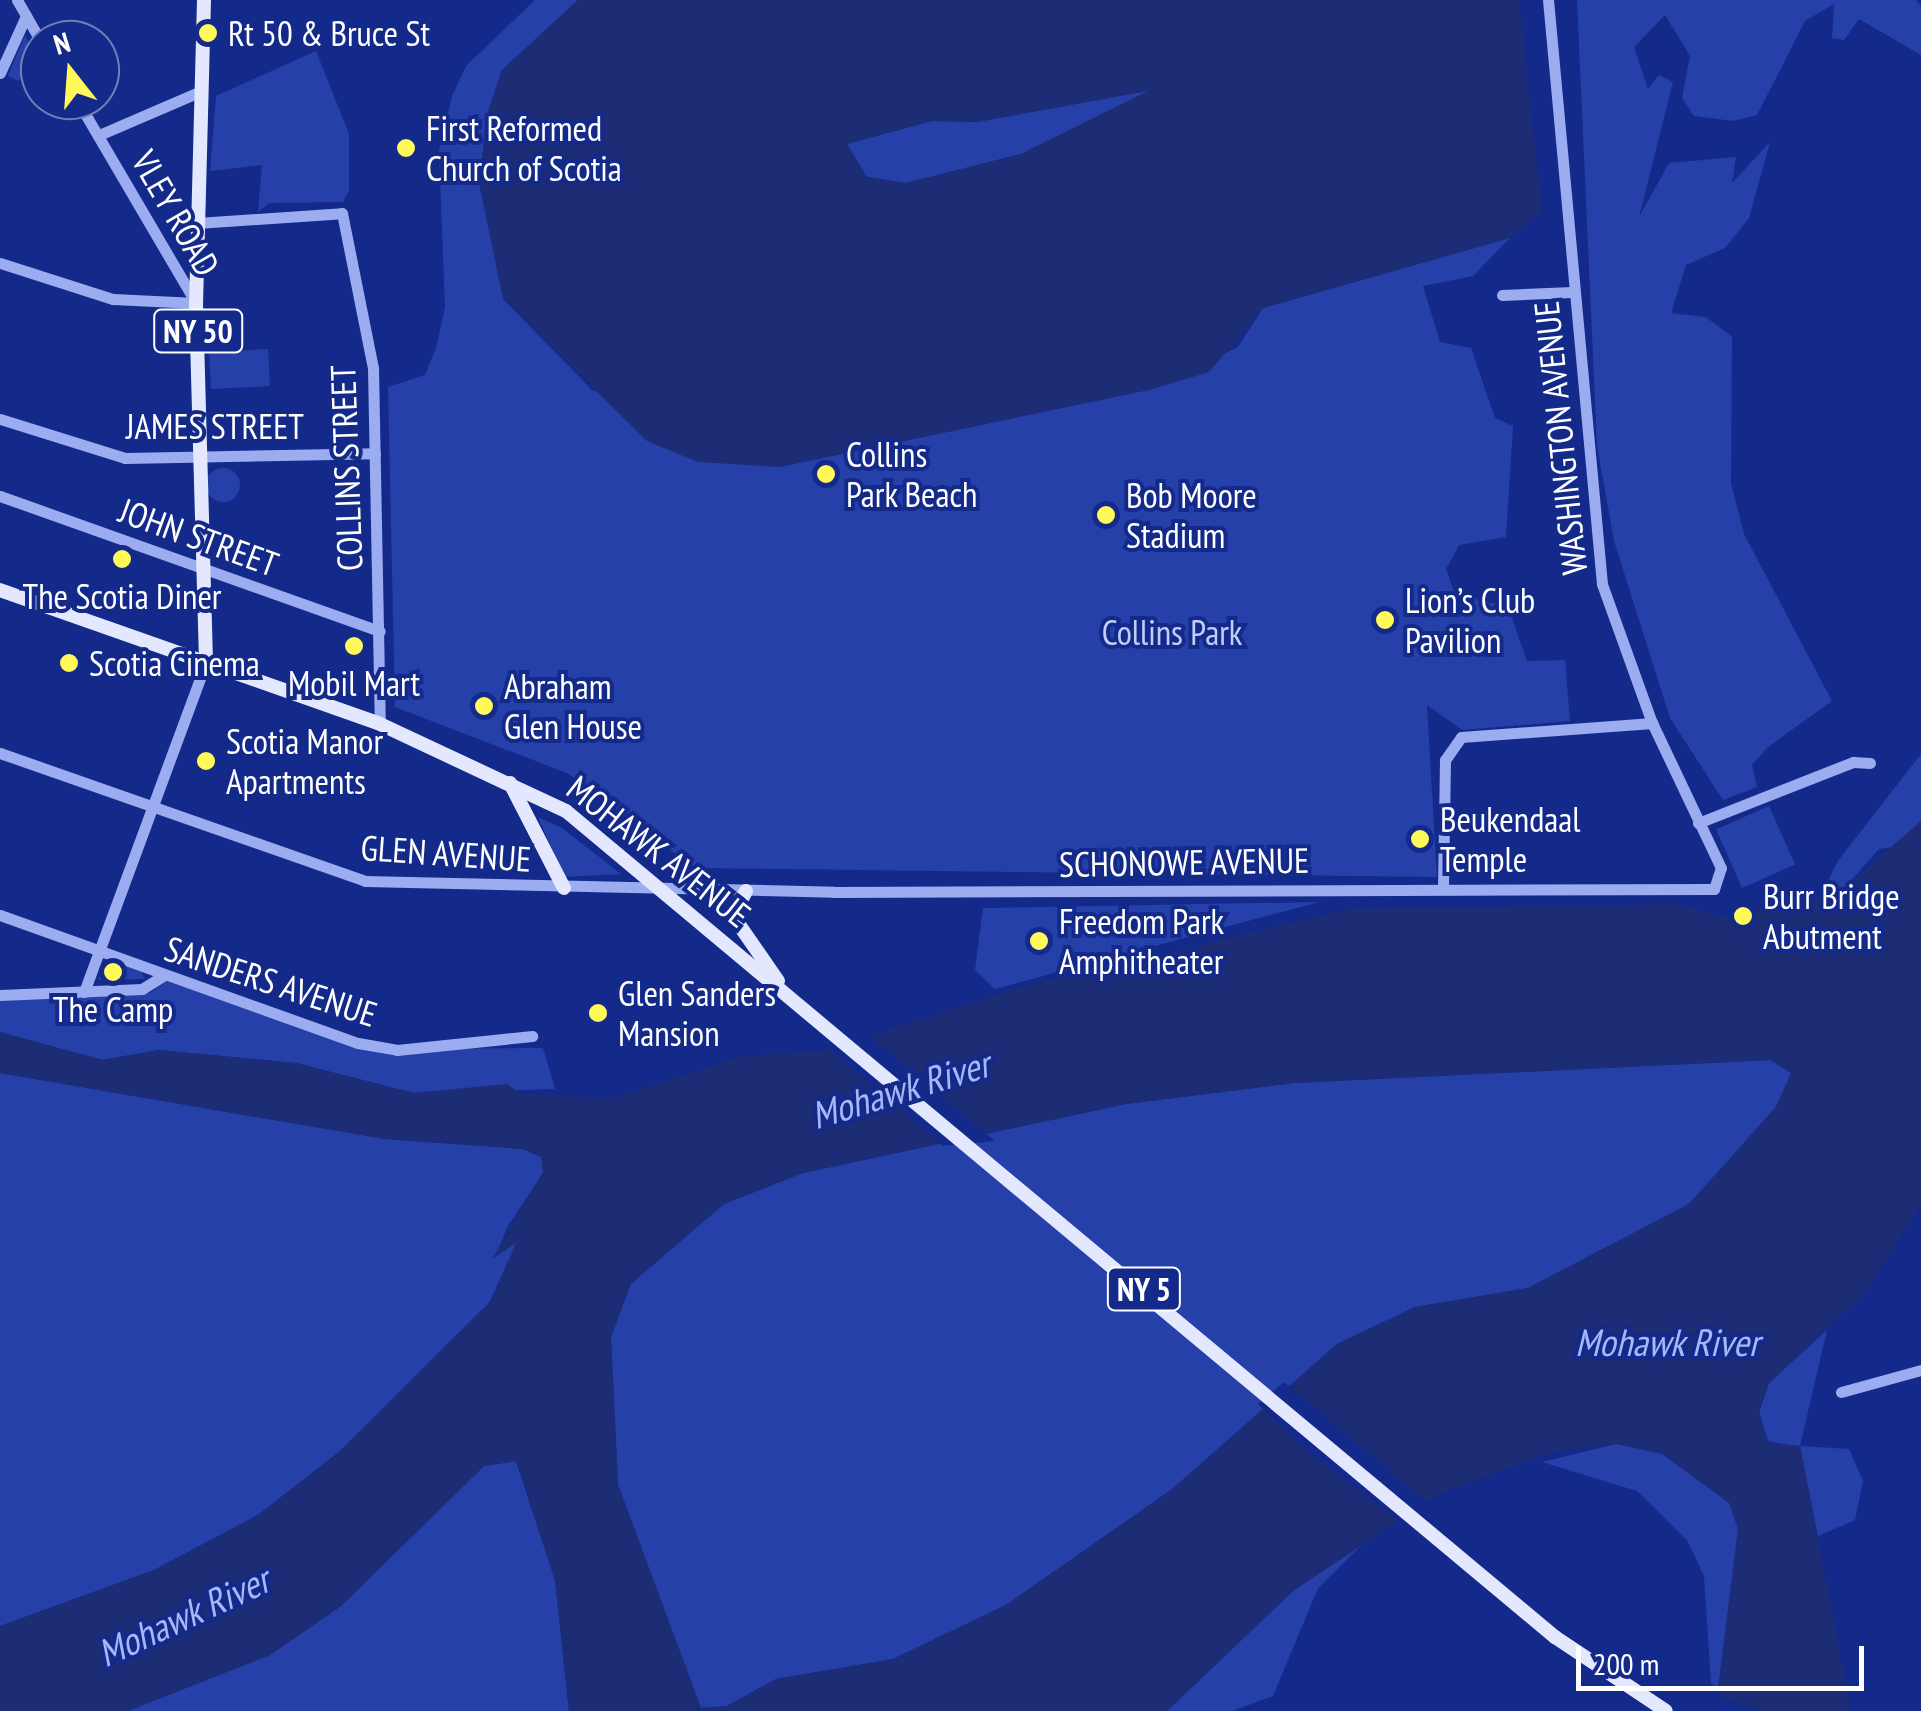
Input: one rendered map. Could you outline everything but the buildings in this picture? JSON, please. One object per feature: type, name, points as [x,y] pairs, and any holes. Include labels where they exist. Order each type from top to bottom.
[{"type":"main road","name":"NY 50","points":[[204,7],[196,303],[206,663]]},
{"type":"main road","name":"MOHAWK AVENUE","points":[[0,590],[380,724],[506,778],[669,890],[1469,1561],[1555,1638],[1666,1711]]},
{"type":"main road","points":[[506,778],[564,888]]},
{"type":"main road","points":[[746,892],[733,916],[780,986]]},
{"type":"street","points":[[17,0],[28,20]]},
{"type":"street","points":[[194,0],[204,7]]},
{"type":"street","name":"WASHINGTON AVENUE","points":[[1548,0],[1602,584],[1652,723],[1722,878],[1700,889]]},
{"type":"street","points":[[0,72],[26,16]]},
{"type":"street","points":[[99,136],[201,91]]},
{"type":"street","name":"VLEY ROAD","points":[[89,120],[196,303]]},
{"type":"street","name":"COLLINS STREET","points":[[197,224],[342,213],[373,368],[380,724]]},
{"type":"street","points":[[0,263],[112,299],[196,303]]},
{"type":"street","points":[[1502,295],[1572,292]]},
{"type":"street","name":"JAMES STREET","points":[[0,419],[125,458],[375,453]]},
{"type":"street","name":"JOHN STREET","points":[[0,496],[380,631]]},
{"type":"street","points":[[84,992],[206,663]]},
{"type":"street","points":[[1443,888],[1449,748],[1484,732],[1652,723]]},
{"type":"street","name":"GLEN AVENUE","points":[[0,753],[365,882],[669,890]]},
{"type":"street","points":[[1698,824],[1852,762],[1870,763]]},
{"type":"street","name":"SCHONOWE AVENUE","points":[[669,890],[1700,889]]},
{"type":"street","name":"SANDERS AVENUE","points":[[0,915],[164,976],[397,1050],[532,1036]]},
{"type":"street","points":[[0,995],[142,988],[164,976]]},
{"type":"street","points":[[1841,1392],[1921,1370]]},
{"type":"green space","name":"Collins Park","points":[[535,0],[578,0],[502,70],[487,115],[503,299],[592,390],[779,467],[1153,389],[1238,347],[1263,308],[1510,238],[1473,276],[1423,286],[1440,342],[1471,348],[1495,418],[1513,426],[1506,537],[1459,545],[1446,569],[1455,594],[1508,607],[1527,661],[1565,660],[1570,721],[1462,730],[1427,705],[1437,877],[694,868],[567,773],[395,707],[388,387],[425,375],[436,348],[445,307],[439,150],[452,96],[466,66]]},
{"type":"green space","points":[[1577,0],[1916,0],[1921,6],[1921,55],[1859,19],[1844,40],[1832,38],[1834,4],[1805,21],[1757,115],[1733,121],[1694,116],[1682,98],[1690,56],[1665,15],[1634,47],[1648,89],[1659,75],[1673,82],[1639,217],[1669,163],[1736,157],[1732,183],[1770,142],[1749,218],[1725,248],[1686,265],[1671,313],[1706,317],[1732,337],[1731,483],[1744,534],[1832,701],[1768,747],[1752,765],[1757,787],[1723,800],[1670,718],[1614,541],[1597,446]]},
{"type":"green space","points":[[20,47],[20,80],[8,76]]},
{"type":"green space","points":[[316,51],[349,134],[349,191],[343,202],[269,203],[258,212],[262,165],[210,171],[216,96]]},
{"type":"green space","points":[[1151,90],[1021,154],[906,183],[867,177],[846,144],[932,121],[977,122]]},
{"type":"green space","points":[[268,349],[270,386],[211,389],[209,352]]},
{"type":"green space","points":[[223,468],[235,473],[240,485],[235,497],[223,502],[211,497],[206,485],[211,473]]},
{"type":"green space","points":[[1921,754],[1921,821],[1900,846],[1879,849],[1846,886],[1820,898],[1837,862]]},
{"type":"green space","points":[[1769,806],[1795,864],[1742,888],[1716,830]]},
{"type":"green space","points":[[538,817],[562,828],[621,874],[564,877]]},
{"type":"green space","points":[[1319,902],[995,989],[975,970],[983,908]]},
{"type":"green space","points":[[106,959],[141,972],[145,979],[98,980]]},
{"type":"green space","points":[[167,981],[362,1049],[543,1048],[555,1089],[414,1093],[296,1063],[159,1050],[101,1060],[0,1032],[0,1000],[150,993]]},
{"type":"green space","points":[[1771,1060],[1791,1073],[1776,1107],[1689,1204],[1528,1288],[1415,1307],[1337,1344],[1171,1490],[1006,1605],[893,1659],[776,1679],[727,1706],[701,1708],[618,1485],[611,1337],[631,1284],[724,1204],[803,1173],[1126,1104],[1294,1083]]},
{"type":"green space","points":[[0,1073],[385,1139],[522,1149],[542,1157],[543,1173],[508,1226],[495,1257],[517,1242],[490,1302],[339,1452],[258,1515],[154,1570],[0,1626]]},
{"type":"green space","points":[[1827,1330],[1800,1446],[1849,1449],[1863,1481],[1855,1520],[1818,1536],[1800,1447],[1768,1441],[1759,1412],[1769,1383]]},
{"type":"green space","points":[[1616,1444],[1744,1459],[1726,1699],[1711,1683],[1704,1576],[1687,1540],[1637,1491],[1542,1462]]},
{"type":"green space","points":[[516,1461],[555,1580],[569,1711],[128,1711],[270,1655],[341,1606],[484,1466]]},
{"type":"green space","points":[[1371,1536],[1318,1588],[1273,1696],[1232,1711],[1167,1711],[1293,1591]]},
{"type":"water","points":[[578,0],[1519,0],[1542,212],[1510,238],[1263,308],[1209,372],[1153,389],[779,467],[698,462],[647,441],[503,299],[479,183],[487,115],[502,70]],"holes":[[[1148,91],[1021,154],[906,183],[867,177],[847,144],[932,121],[977,122]]]},
{"type":"water","name":"Mohawk River","points":[[1921,821],[1921,1204],[1865,1293],[1769,1383],[1759,1412],[1768,1442],[1800,1446],[1851,1711],[1760,1711],[1717,1696],[1738,1529],[1729,1503],[1662,1454],[1616,1444],[1550,1453],[1439,1494],[1293,1591],[1167,1711],[569,1711],[555,1580],[516,1461],[484,1466],[341,1606],[270,1655],[128,1711],[0,1711],[0,1626],[154,1570],[258,1515],[339,1452],[490,1302],[516,1243],[492,1259],[543,1172],[541,1157],[522,1149],[385,1139],[0,1073],[0,1032],[103,1060],[159,1050],[296,1063],[413,1093],[507,1084],[519,1093],[612,1098],[743,1056],[822,1051],[1011,990],[1350,909],[1675,904],[1742,921],[1767,902],[1803,902],[1846,886]],"holes":[[[1770,1060],[1791,1073],[1776,1107],[1689,1204],[1528,1288],[1415,1307],[1337,1344],[1171,1490],[1006,1605],[893,1659],[776,1679],[727,1706],[701,1708],[618,1485],[611,1337],[631,1283],[724,1204],[803,1173],[1126,1104],[1294,1083]]]},
{"type":"pier","points":[[861,1031],[995,1141],[942,1146],[824,1045]]},
{"type":"pier","points":[[1284,1382],[1430,1505],[1401,1523],[1299,1445],[1258,1404]]},
{"type":"place","name":"Rt 50 & Bruce St","points":[[208,33]]},
{"type":"place","name":"First Reformed Church of Scotia","points":[[406,148]]},
{"type":"place","name":"Collins Park Beach","points":[[826,474]]},
{"type":"place","name":"Bob Moore Stadium","points":[[1106,515]]},
{"type":"place","name":"The Scotia Diner","points":[[122,559]]},
{"type":"place","name":"Lion’s Club Pavilion","points":[[1385,620]]},
{"type":"place","name":"Mobil Mart","points":[[354,646]]},
{"type":"place","name":"Scotia Cinema","points":[[69,663]]},
{"type":"place","name":"Abraham Glen House","points":[[484,706]]},
{"type":"place","name":"Scotia Manor Apartments","points":[[206,761]]},
{"type":"place","name":"Beukendaal Temple","points":[[1420,839]]},
{"type":"place","name":"Burr Bridge Abutment","points":[[1743,916]]},
{"type":"place","name":"Freedom Park Amphitheater","points":[[1039,941]]},
{"type":"place","name":"The Camp","points":[[113,972]]},
{"type":"place","name":"Glen Sanders Mansion","points":[[598,1013]]}]
